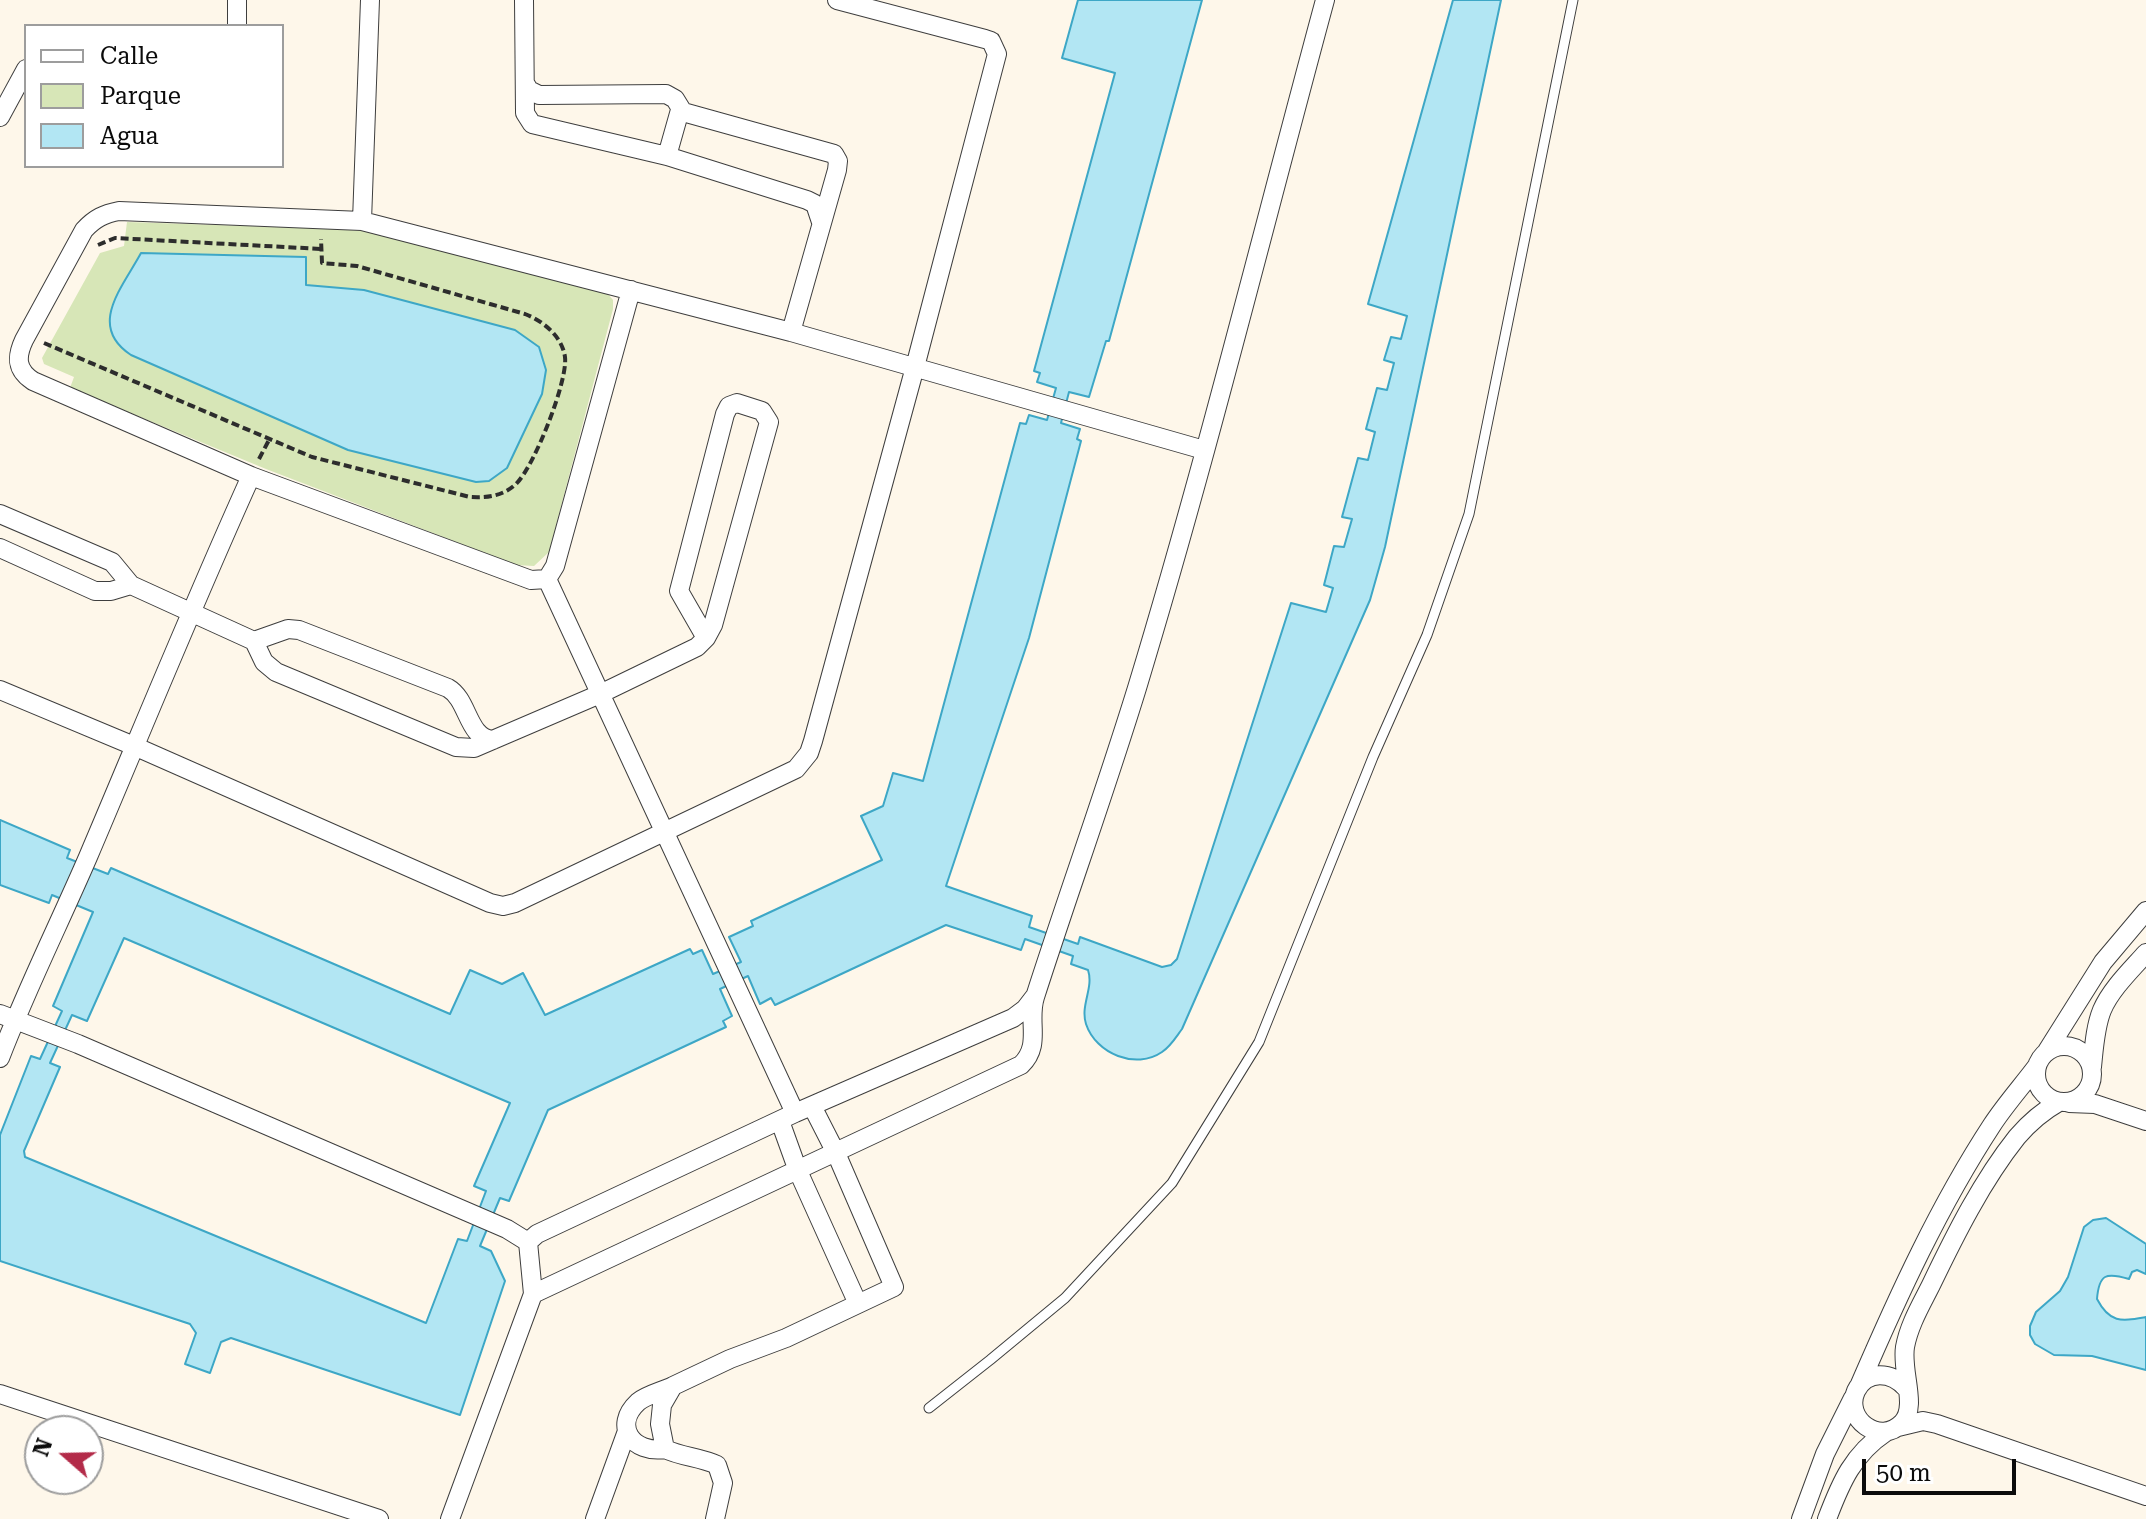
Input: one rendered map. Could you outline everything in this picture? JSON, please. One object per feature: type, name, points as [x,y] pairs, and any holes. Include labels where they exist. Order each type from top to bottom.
[{"type":"street","points":[[237,0],[237,24]]},
{"type":"street","points":[[362,221],[370,0]]},
{"type":"street","points":[[524,0],[525,113],[532,124],[667,156],[807,200],[815,204],[821,222]]},
{"type":"street","points":[[0,690],[503,906],[796,769],[809,753],[997,54],[991,41],[837,0]]},
{"type":"street","points":[[533,1294],[1021,1065],[1030,1057],[1034,1047],[1032,1013],[1035,996],[1138,686],[1325,0]]},
{"type":"street","points":[[0,117],[24,73]]},
{"type":"street","points":[[525,83],[529,90],[539,95],[666,94],[675,99],[680,110],[667,156]]},
{"type":"street","points":[[680,110],[834,154],[838,161],[791,332]]},
{"type":"street","points":[[547,579],[531,580],[251,476],[33,381],[9,360],[24,340],[84,230],[105,214],[119,211],[362,221],[791,332],[1204,450]]},
{"type":"street","points":[[547,579],[555,566],[631,290]]},
{"type":"street","points":[[0,514],[112,562],[131,585],[254,641],[264,662],[276,672],[465,749],[600,694],[697,647],[706,638],[713,625],[769,422],[762,411],[737,403],[729,406],[725,414],[679,591],[706,638]]},
{"type":"street","points":[[0,1058],[7,1017],[64,911],[88,858],[191,610],[251,476]]},
{"type":"street","points":[[0,548],[95,591],[111,591],[131,585]]},
{"type":"street","points":[[547,579],[796,1113],[836,1153],[894,1287],[786,1338],[730,1359],[638,1401],[628,1416],[627,1431],[595,1519]]},
{"type":"street","points":[[254,641],[288,629],[299,630],[448,688],[462,701],[476,733],[493,740]]},
{"type":"street","points":[[1801,1519],[1825,1454],[1897,1298],[1943,1211],[1992,1125],[2042,1058],[2103,962],[2146,911]]},
{"type":"street","points":[[1827,1519],[1847,1469],[1865,1448],[1908,1414],[1911,1406],[1904,1353],[1907,1335],[1952,1243],[2018,1136],[2045,1110],[2085,1093],[2092,1072],[2097,1025],[2102,1009],[2146,953]]},
{"type":"street","points":[[528,1242],[537,1234],[796,1113],[1013,1018],[1035,996]]},
{"type":"street","points":[[7,1017],[78,1044],[502,1227],[528,1242]]},
{"type":"street","points":[[2042,1058],[2065,1045],[2082,1052],[2106,1100],[2120,1111]]},
{"type":"street","points":[[2042,1058],[2038,1085],[2050,1099],[2095,1104],[2146,1121]]},
{"type":"street","points":[[796,1113],[798,1171],[858,1304]]},
{"type":"street","points":[[450,1519],[533,1294],[528,1242]]},
{"type":"street","points":[[1937,1424],[1917,1409],[1908,1391],[1892,1376],[1883,1374],[1865,1380],[1856,1391],[1855,1414],[1877,1432],[1913,1422],[1937,1424],[2146,1496]]},
{"type":"street","points":[[665,1449],[660,1424],[662,1405],[673,1386]]},
{"type":"street","points":[[0,1394],[379,1519]]},
{"type":"street","points":[[627,1431],[636,1446],[650,1451],[665,1449],[677,1455],[703,1458],[717,1465],[723,1483],[715,1519]]},
{"type":"lane","points":[[929,1408],[1065,1298],[1172,1183],[1259,1042],[1373,757],[1427,635],[1469,514],[1573,0]]},
{"type":"path","points":[[51,331],[43,345],[283,446],[312,457],[470,497],[489,498],[517,484],[537,452],[565,372],[565,354],[559,341],[553,331],[537,319],[357,266],[322,263],[322,249],[115,238],[95,247]]},
{"type":"green space","points":[[127,222],[385,233],[608,294],[613,300],[613,309],[549,552],[534,566],[516,565],[266,469],[70,388],[74,377],[44,364],[42,358],[100,253],[124,246]]},
{"type":"water","points":[[1078,0],[1202,0],[1109,341],[1106,341],[1089,397],[1069,392],[1061,423],[1080,429],[1077,439],[1081,441],[1029,638],[946,886],[1032,916],[1029,927],[1078,944],[1080,937],[1162,967],[1171,965],[1177,959],[1291,603],[1326,612],[1333,588],[1324,585],[1334,546],[1344,547],[1352,519],[1342,517],[1358,458],[1368,460],[1375,432],[1366,429],[1377,388],[1387,390],[1394,363],[1384,360],[1391,337],[1401,339],[1407,316],[1368,304],[1453,0],[1501,0],[1385,547],[1370,600],[1182,1029],[1171,1044],[1152,1057],[1141,1059],[1129,1059],[1108,1051],[1098,1044],[1086,1024],[1088,970],[1071,964],[1073,956],[1025,939],[1021,950],[946,925],[775,1005],[771,998],[760,1004],[748,976],[720,989],[732,1016],[723,1021],[726,1027],[548,1110],[509,1201],[500,1198],[480,1246],[491,1251],[505,1281],[460,1415],[231,1338],[221,1342],[210,1373],[185,1364],[196,1333],[190,1324],[0,1261],[0,1135],[31,1056],[40,1059],[62,1011],[53,1006],[93,912],[52,895],[49,903],[0,885],[0,820],[70,850],[67,858],[108,874],[111,868],[450,1014],[470,970],[502,984],[523,973],[545,1015],[690,949],[693,954],[702,950],[713,974],[741,962],[729,937],[753,926],[751,921],[882,860],[861,816],[883,806],[893,773],[923,781],[1020,423],[1026,424],[1029,415],[1047,420],[1056,388],[1037,382],[1040,373],[1034,371],[1115,73],[1062,58]],"holes":[[[124,938],[510,1103],[474,1186],[486,1191],[467,1241],[458,1239],[426,1323],[25,1157],[24,1151],[60,1067],[50,1063],[72,1015],[87,1021]]]},
{"type":"water","points":[[141,253],[306,257],[306,285],[364,290],[515,330],[539,347],[546,370],[542,394],[507,468],[489,481],[476,482],[348,450],[131,355],[118,344],[111,332],[112,306]]},
{"type":"water","points":[[2106,1218],[2146,1244],[2146,1274],[2137,1270],[2132,1272],[2129,1279],[2105,1277],[2097,1299],[2107,1313],[2117,1319],[2146,1317],[2146,1370],[2092,1356],[2054,1355],[2035,1344],[2030,1335],[2036,1312],[2060,1291],[2068,1277],[2084,1227],[2093,1220]]}]
